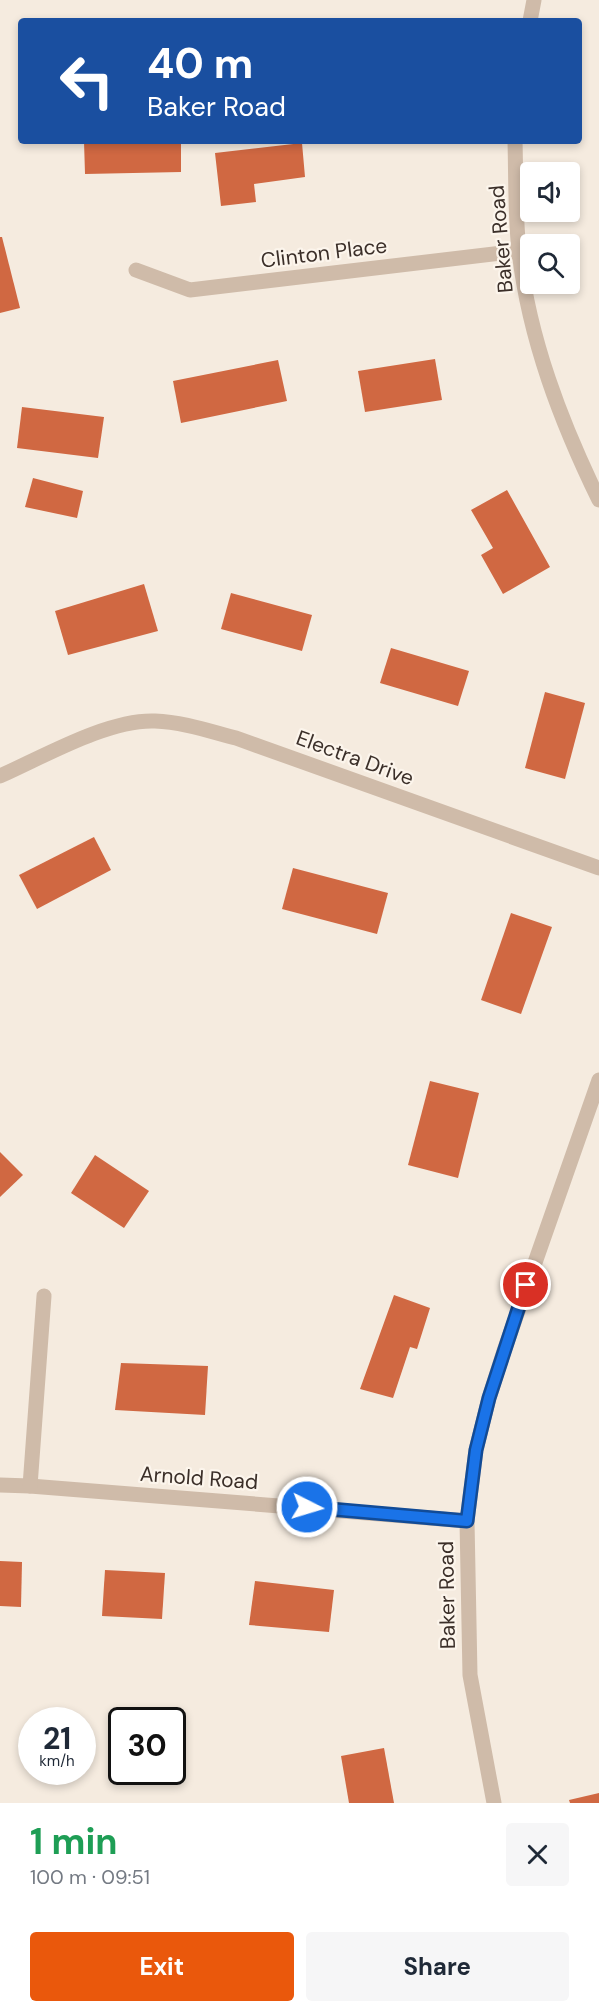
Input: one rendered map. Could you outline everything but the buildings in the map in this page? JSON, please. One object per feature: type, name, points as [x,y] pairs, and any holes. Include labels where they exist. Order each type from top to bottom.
[{"type":"street","points":[[531,18],[534,0]]},
{"type":"street","name":"Baker Road","points":[[516,144],[519,251],[538,342],[556,402],[599,500]]},
{"type":"street","name":"Clinton Place","points":[[136,270],[190,290],[519,251]]},
{"type":"street","name":"Electra Drive","points":[[0,776],[92,735],[125,724],[153,721],[186,724],[236,738],[599,868]]},
{"type":"street","name":"Baker Road","points":[[494,1803],[470,1675],[467,1521],[476,1450],[489,1398],[526,1285],[599,1080]]},
{"type":"street","points":[[30,1486],[44,1296]]},
{"type":"street","name":"Arnold Road","points":[[0,1485],[467,1521]]},
{"type":"route","points":[[307,1507],[467,1521],[476,1450],[489,1398],[526,1285]]}]
